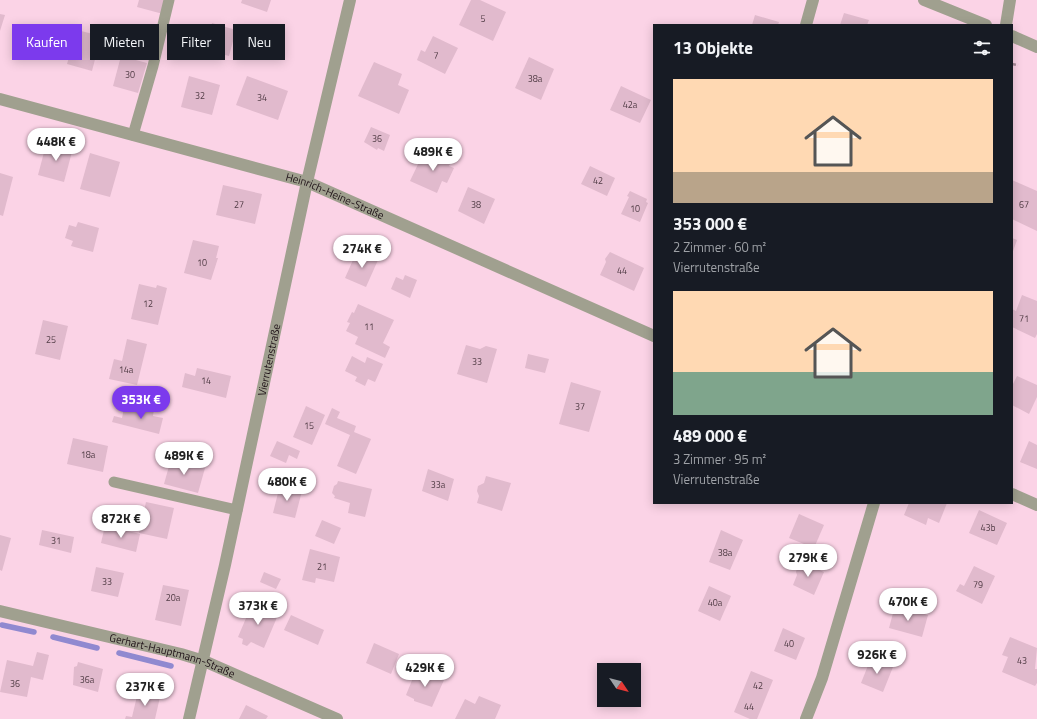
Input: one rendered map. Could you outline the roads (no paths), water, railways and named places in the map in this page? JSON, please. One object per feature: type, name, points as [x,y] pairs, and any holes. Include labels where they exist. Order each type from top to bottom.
[{"type":"street","name":"Vierrutenstraße","points":[[189,719],[204,661],[307,182],[350,0]]},
{"type":"street","points":[[806,24],[813,0]]},
{"type":"street","points":[[924,0],[984,24]]},
{"type":"street","points":[[1006,24],[1010,0]]},
{"type":"street","points":[[1013,36],[1037,47]]},
{"type":"street","name":"Heinrich-Heine-Straße","points":[[0,99],[307,182],[653,336]]},
{"type":"street","points":[[1013,494],[1037,505]]},
{"type":"street","points":[[806,719],[822,678],[874,504]]},
{"type":"street","name":"Gerhart-Hauptmann-Straße","points":[[0,611],[204,661],[337,719]]},
{"type":"lane","points":[[133,135],[153,66],[169,0]]},
{"type":"lane","points":[[114,482],[237,510]]},
{"type":"waterway","points":[[2,625],[34,632]]},
{"type":"waterway","points":[[53,637],[97,648]]},
{"type":"waterway","points":[[119,653],[171,666]]}]
